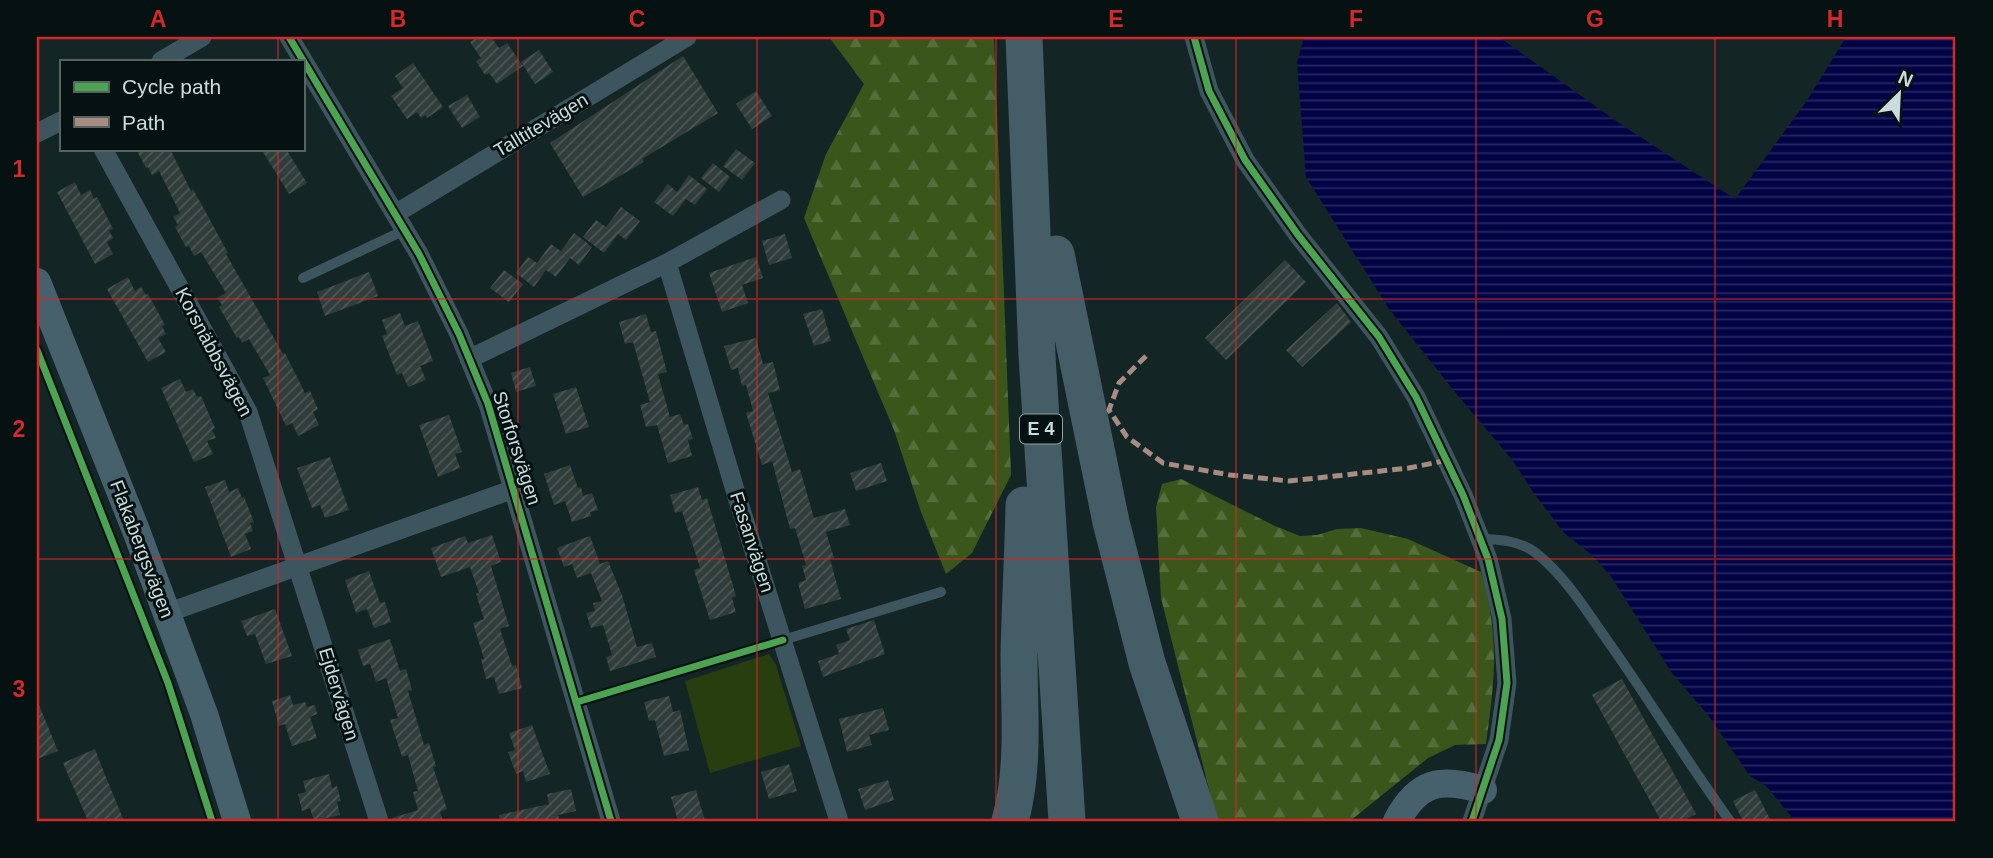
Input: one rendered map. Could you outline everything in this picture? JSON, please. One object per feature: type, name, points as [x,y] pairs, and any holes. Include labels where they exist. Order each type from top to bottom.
[{"type":"highway","name":"E 4","points":[[1024,37],[1068,480],[1091,821]]},
{"type":"highway","name":"E 4","points":[[1048,37],[1044,254],[1045,496],[1067,821]]},
{"type":"highway","points":[[1010,821],[1019,753],[1020,640],[1044,254]]},
{"type":"highway","points":[[1044,254],[1147,663],[1200,821]]},
{"type":"street","points":[[163,60],[202,37]]},
{"type":"street","name":"Storforsvägen","points":[[289,37],[303,60]]},
{"type":"street","name":"Talltitevägen","points":[[400,222],[687,37]]},
{"type":"street","points":[[1194,37],[1209,91],[1245,160],[1298,235],[1379,337],[1416,397],[1448,460],[1488,559],[1502,619],[1507,683],[1499,740],[1472,821]]},
{"type":"street","name":"Storforsvägen","points":[[304,62],[400,222],[459,334],[488,404],[611,821]]},
{"type":"street","points":[[37,133],[60,122]]},
{"type":"street","name":"Korsnäbbsvägen","points":[[104,150],[248,412],[299,566]]},
{"type":"street","points":[[469,359],[667,263],[781,200]]},
{"type":"street","name":"Fasanvägen","points":[[667,263],[839,821]]},
{"type":"street","name":"Flakabergsvägen","points":[[37,282],[167,613],[204,714],[237,821]]},
{"type":"street","points":[[167,613],[514,489]]},
{"type":"street","name":"Ejdervägen","points":[[299,566],[379,821]]},
{"type":"street","points":[[1396,821],[1413,797],[1438,783],[1456,783],[1483,790]]},
{"type":"lane","points":[[303,278],[400,222]]},
{"type":"lane","points":[[1480,539],[1518,543],[1535,552],[1565,583],[1630,671],[1730,821]]},
{"type":"lane","points":[[783,640],[941,592]]},
{"type":"green space","points":[[829,37],[994,37],[1011,475],[972,553],[946,574],[921,512],[894,430],[804,218],[826,154],[864,84]]},
{"type":"green space","points":[[1181,479],[1300,536],[1317,535],[1337,529],[1361,528],[1408,539],[1481,572],[1491,617],[1494,658],[1486,744],[1455,745],[1428,758],[1350,821],[1217,821],[1161,598],[1156,507],[1162,484]]},
{"type":"green space","points":[[769,654],[776,665],[801,746],[710,773],[685,681]]},
{"type":"shaded area","points":[[1304,37],[1499,37],[1619,123],[1735,199],[1806,102],[1846,37],[1956,37],[1956,821],[1795,821],[1766,786],[1750,776],[1708,715],[1672,673],[1610,575],[1592,555],[1564,533],[1513,461],[1389,309],[1306,177],[1297,63]]},
{"type":"building","points":[[478,37],[491,37],[499,48],[507,43],[523,66],[497,84],[489,73],[485,75],[476,61],[481,58],[470,42]]},
{"type":"building","points":[[539,50],[553,72],[535,84],[521,62]]},
{"type":"building","points":[[683,56],[718,113],[642,159],[644,162],[583,197],[550,143]]},
{"type":"building","points":[[413,63],[443,107],[427,118],[425,115],[421,118],[417,112],[407,119],[391,96],[403,88],[395,76]]},
{"type":"building","points":[[756,91],[772,116],[752,129],[736,104]]},
{"type":"building","points":[[467,95],[480,117],[462,128],[448,106]]},
{"type":"building","points":[[736,149],[755,163],[742,180],[723,166]]},
{"type":"building","points":[[137,150],[170,150],[305,393],[310,391],[318,409],[313,412],[319,425],[298,436],[292,423],[286,426],[263,378],[270,375],[249,339],[242,343],[239,337],[237,338],[219,307],[222,305],[217,298],[226,293],[201,252],[194,256],[175,227],[178,225],[173,217],[180,213],[159,171],[152,175],[148,167],[146,168]]},
{"type":"building","points":[[262,150],[287,150],[307,183],[289,194]]},
{"type":"building","points":[[713,163],[730,177],[719,192],[701,178]]},
{"type":"building","points":[[689,175],[707,189],[695,205],[686,199],[673,216],[654,202],[668,184],[677,192]]},
{"type":"building","points":[[75,182],[81,195],[90,190],[94,199],[97,197],[113,229],[109,230],[113,238],[107,242],[113,254],[95,264],[57,192]]},
{"type":"building","points":[[621,207],[640,221],[626,240],[618,234],[604,253],[583,237],[596,220],[606,227]]},
{"type":"building","points":[[574,233],[592,247],[579,265],[561,251]]},
{"type":"building","points":[[785,234],[792,258],[769,265],[762,241]]},
{"type":"building","points":[[551,244],[570,258],[556,277],[546,270],[534,287],[516,273],[528,257],[537,263]]},
{"type":"building","points":[[756,257],[763,278],[742,285],[748,303],[722,312],[709,273]]},
{"type":"building","points":[[1285,260],[1306,282],[1226,360],[1205,338]]},
{"type":"building","points":[[504,270],[523,284],[509,302],[490,288]]},
{"type":"building","points":[[369,272],[378,296],[325,316],[317,292]]},
{"type":"building","points":[[128,277],[135,291],[141,287],[146,295],[148,294],[165,325],[162,326],[166,334],[158,338],[166,352],[148,362],[107,289]]},
{"type":"building","points":[[1337,303],[1351,322],[1302,367],[1286,350]]},
{"type":"building","points":[[822,309],[831,341],[814,346],[803,314]]},
{"type":"building","points":[[400,313],[405,326],[418,321],[433,361],[420,366],[426,380],[408,387],[402,373],[397,375],[382,336],[387,334],[382,320]]},
{"type":"building","points":[[646,314],[651,332],[656,331],[667,372],[658,374],[670,417],[680,414],[684,425],[688,424],[693,439],[688,440],[692,456],[668,463],[657,425],[646,427],[640,405],[650,402],[633,342],[625,344],[619,322]]},
{"type":"building","points":[[756,338],[763,364],[773,362],[780,390],[768,393],[792,472],[800,469],[814,518],[845,509],[850,525],[826,532],[834,558],[830,559],[841,599],[805,609],[798,583],[806,580],[802,566],[806,565],[795,528],[790,529],[772,461],[762,465],[746,413],[753,411],[746,385],[742,386],[738,368],[731,370],[724,346]]},
{"type":"building","points":[[530,367],[536,386],[516,392],[511,373]]},
{"type":"building","points":[[180,379],[186,392],[193,389],[197,397],[201,396],[215,428],[212,430],[216,438],[207,441],[213,454],[194,462],[161,388]]},
{"type":"building","points":[[576,387],[589,427],[566,434],[553,394]]},
{"type":"building","points":[[449,415],[462,452],[455,454],[460,468],[438,477],[419,425]]},
{"type":"building","points":[[330,457],[349,510],[325,518],[320,505],[312,508],[297,468]]},
{"type":"building","points":[[881,463],[887,481],[856,491],[850,473]]},
{"type":"building","points":[[570,465],[578,488],[581,487],[583,496],[592,493],[598,510],[590,512],[591,516],[572,522],[565,501],[554,505],[544,474]]},
{"type":"building","points":[[225,480],[229,492],[238,488],[254,522],[250,523],[253,531],[245,534],[251,549],[231,557],[205,487]]},
{"type":"building","points":[[698,487],[702,500],[707,498],[736,596],[732,598],[736,612],[710,620],[694,570],[700,568],[682,511],[675,513],[670,495]]},
{"type":"building","points":[[492,535],[501,562],[491,566],[509,626],[500,629],[512,666],[516,665],[522,688],[499,694],[494,677],[486,679],[481,659],[484,659],[473,623],[484,619],[470,567],[441,577],[431,548],[465,536],[468,543]]},
{"type":"building","points":[[590,536],[600,564],[608,561],[622,595],[637,647],[652,643],[656,657],[610,671],[606,657],[612,655],[603,625],[591,628],[586,613],[595,611],[593,603],[602,601],[591,573],[577,578],[572,564],[564,567],[557,548]]},
{"type":"building","points":[[369,571],[380,603],[385,602],[391,622],[374,628],[367,609],[356,613],[345,580]]},
{"type":"building","points":[[275,609],[292,656],[266,664],[255,634],[247,636],[241,621]]},
{"type":"building","points":[[874,620],[885,654],[823,677],[818,661],[839,654],[836,645],[850,640],[846,629]]},
{"type":"building","points":[[390,639],[400,671],[406,669],[412,690],[408,691],[424,745],[429,743],[436,766],[433,767],[447,809],[440,812],[443,821],[393,821],[392,818],[418,810],[413,792],[418,791],[408,755],[402,757],[390,720],[398,718],[386,678],[376,682],[370,664],[363,666],[358,650]]},
{"type":"building","points":[[1622,679],[1696,814],[1682,821],[1661,821],[1592,695]]},
{"type":"building","points":[[290,695],[293,705],[305,702],[307,707],[315,705],[317,714],[310,717],[317,738],[292,746],[285,724],[279,726],[272,701]]},
{"type":"building","points":[[669,696],[673,712],[680,710],[689,750],[664,756],[655,720],[649,721],[644,702]]},
{"type":"building","points":[[37,700],[58,751],[37,759]]},
{"type":"building","points":[[883,708],[889,730],[869,735],[872,745],[847,752],[839,719]]},
{"type":"building","points":[[532,725],[550,774],[526,782],[523,771],[516,774],[508,752],[515,750],[509,733]]},
{"type":"building","points":[[95,749],[124,821],[88,821],[63,763]]},
{"type":"building","points":[[789,764],[797,791],[769,799],[761,772]]},
{"type":"building","points":[[329,774],[332,788],[337,786],[341,801],[337,802],[340,815],[314,821],[310,808],[302,811],[298,794],[306,792],[303,781]]},
{"type":"building","points":[[888,780],[894,800],[865,810],[858,789]]},
{"type":"building","points":[[571,789],[576,811],[558,815],[560,821],[499,821],[499,815],[549,804],[547,794]]},
{"type":"building","points":[[696,790],[705,821],[678,821],[671,797]]},
{"type":"building","points":[[1755,790],[1771,821],[1743,821],[1733,801]]},
{"type":"marked path","points":[[1146,356],[1119,383],[1109,410],[1127,437],[1163,463],[1230,475],[1289,481],[1409,468],[1448,460]]},
{"type":"cycle path","points":[[289,37],[303,60]]},
{"type":"cycle path","points":[[1194,37],[1209,91],[1245,160],[1298,235],[1379,337],[1416,397],[1463,495],[1488,559],[1502,619],[1507,683],[1499,740],[1472,821]]},
{"type":"cycle path","points":[[304,62],[419,254],[459,334],[488,404],[611,821]]},
{"type":"cycle path","points":[[37,350],[168,683],[212,821]]},
{"type":"cycle path","points":[[577,702],[783,640]]}]
